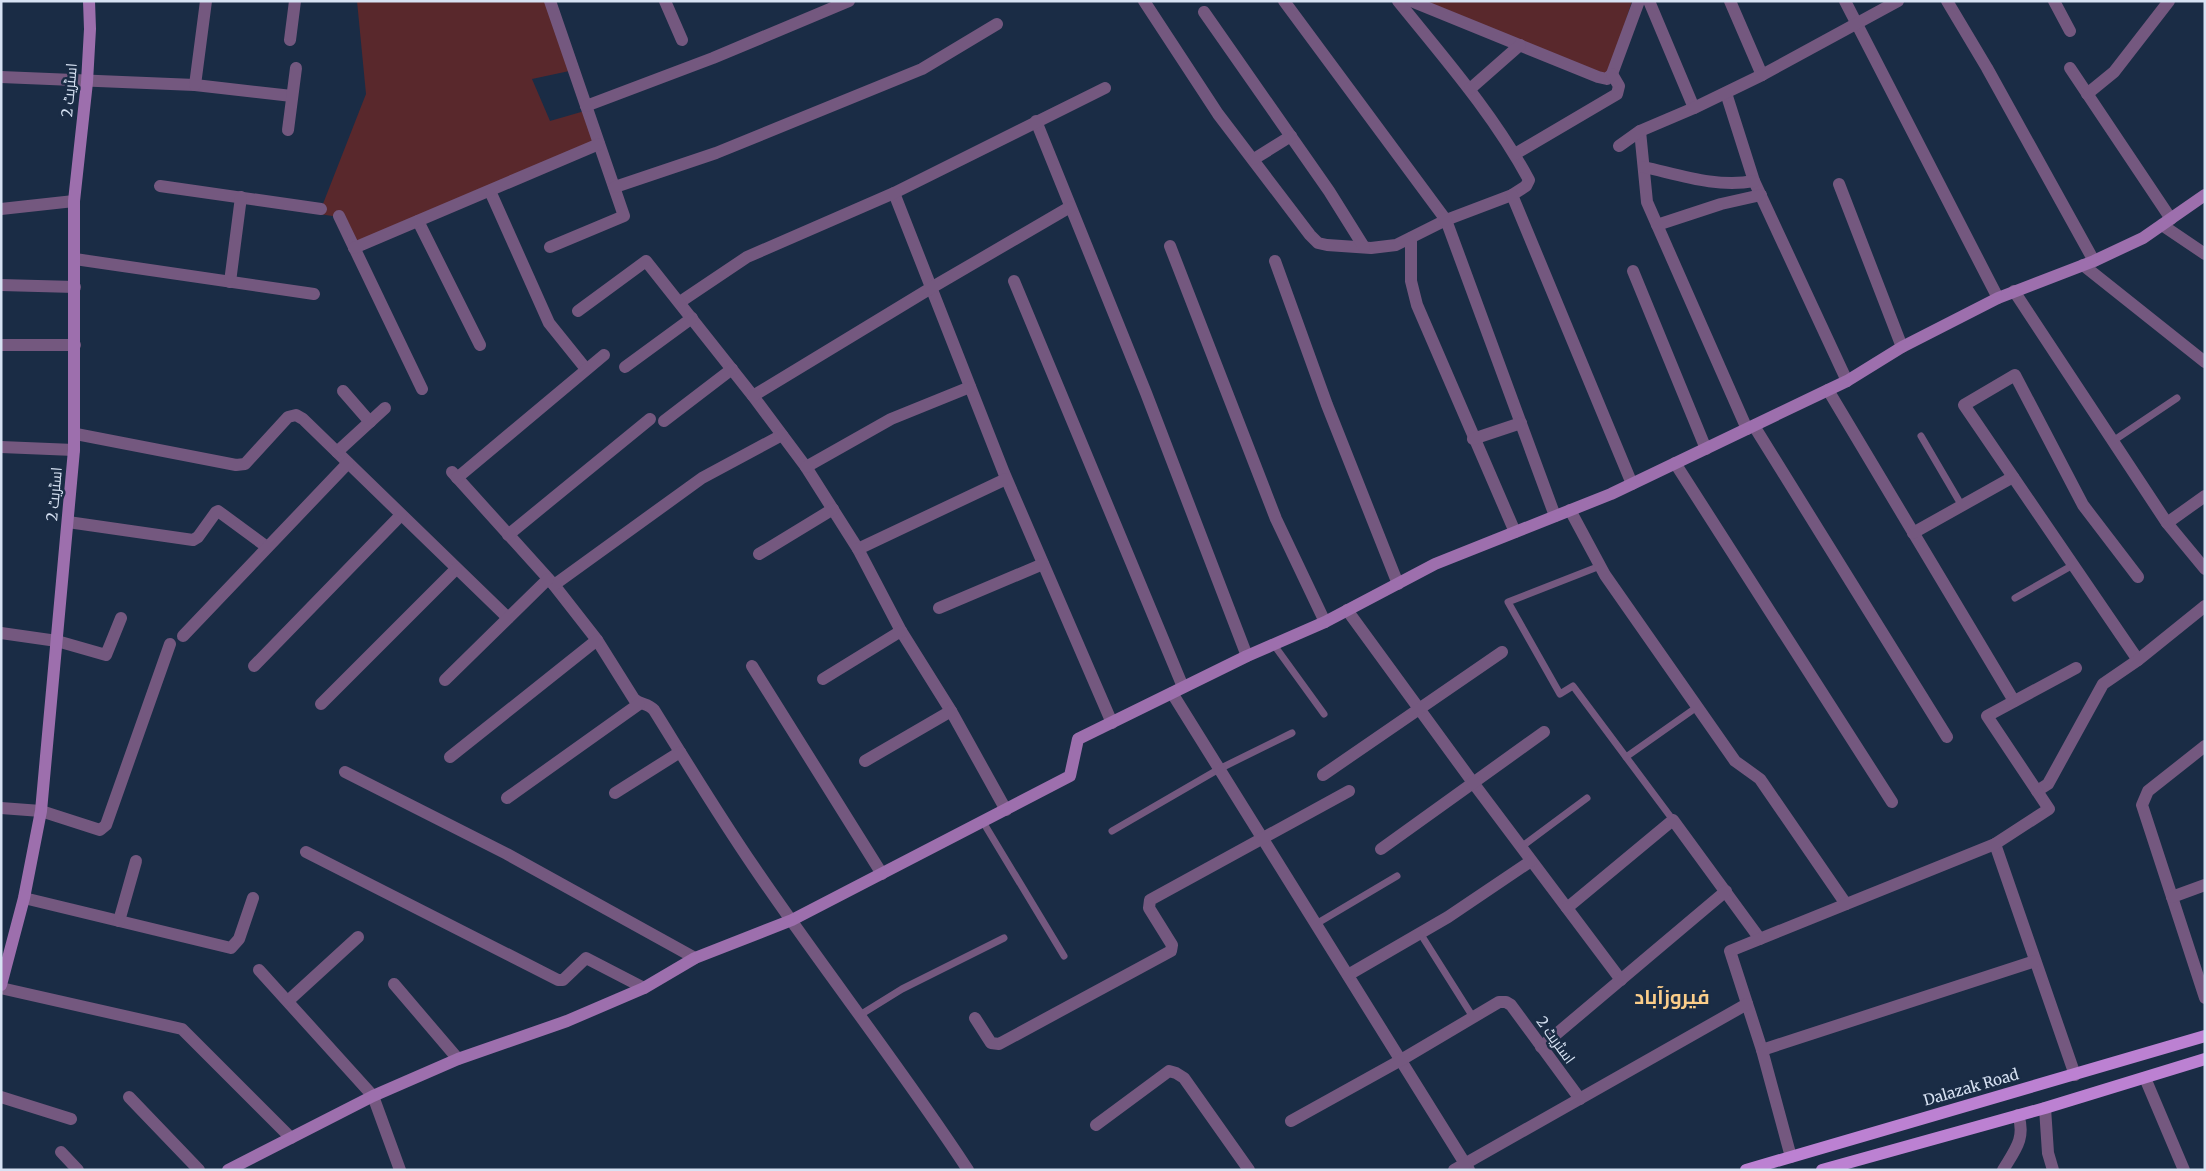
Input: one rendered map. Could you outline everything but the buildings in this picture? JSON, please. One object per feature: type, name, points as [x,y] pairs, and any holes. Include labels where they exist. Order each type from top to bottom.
[{"type":"main road","name":"Dalazak Road","points":[[1746,1170],[2205,1036]]},
{"type":"main road","points":[[1822,1170],[2045,1108],[2205,1059]]},
{"type":"street","name":"اسٹریٹ 2","points":[[1,984],[24,898],[41,811],[76,434],[74,201],[88,82],[89,1]]},
{"type":"street","points":[[195,85],[206,1]]},
{"type":"street","points":[[290,40],[294,1]]},
{"type":"street","points":[[550,1],[624,216],[550,247]]},
{"type":"street","points":[[665,1],[682,40]]},
{"type":"street","points":[[586,106],[713,58],[849,1]]},
{"type":"street","points":[[1144,1],[1218,114],[1310,235],[1318,243],[1364,247],[1396,245],[1446,220],[1512,195],[1526,186],[1529,180],[1515,154],[1470,89],[1398,1]]},
{"type":"street","points":[[1284,1],[1446,220],[1555,516]]},
{"type":"street","points":[[1412,1],[1598,77],[1608,79],[1612,74],[1639,1]]},
{"type":"street","points":[[1649,1],[1694,108]]},
{"type":"street","points":[[1730,1],[1762,75]]},
{"type":"street","points":[[1844,1],[1998,298]]},
{"type":"street","points":[[1619,146],[1640,131],[1694,108],[1762,75],[1898,1]]},
{"type":"street","points":[[1947,1],[1987,68],[2088,263],[2205,362]]},
{"type":"street","points":[[2054,1],[2070,32]]},
{"type":"street","points":[[2087,94],[2114,72],[2169,1]]},
{"type":"street","points":[[1204,12],[1329,191],[1364,247]]},
{"type":"street","points":[[614,187],[716,153],[922,69],[997,24]]},
{"type":"street","points":[[1470,89],[1520,45]]},
{"type":"street","points":[[288,130],[296,68]]},
{"type":"street","points":[[2070,68],[2167,222],[2205,254]]},
{"type":"street","points":[[1515,154],[1617,94],[1619,86],[1612,74]]},
{"type":"street","points":[[1,78],[195,85],[292,96]]},
{"type":"street","points":[[680,302],[747,257],[894,193],[1105,88]]},
{"type":"street","points":[[1726,93],[1754,181],[1847,380]]},
{"type":"street","points":[[1036,121],[1146,393],[1248,656]]},
{"type":"street","points":[[1640,131],[1647,202],[1750,427],[1947,737]]},
{"type":"street","points":[[1254,159],[1291,136]]},
{"type":"street","points":[[354,248],[600,144]]},
{"type":"street","points":[[1644,167],[1719,183],[1737,184],[1754,181]]},
{"type":"street","points":[[1839,184],[1902,347]]},
{"type":"street","points":[[160,186],[320,209]]},
{"type":"street","points":[[490,191],[549,323],[586,369]]},
{"type":"street","points":[[894,193],[1006,479],[1112,723]]},
{"type":"street","points":[[1512,195],[1632,484]]},
{"type":"street","points":[[1657,225],[1721,204],[1761,195]]},
{"type":"street","points":[[228,1170],[373,1096],[458,1059],[567,1021],[644,988],[695,958],[792,920],[1070,776],[1078,739],[1248,656],[1325,622],[1435,564],[1632,484],[1706,449],[1828,390],[1902,347],[1998,298],[2088,263],[2143,238],[2205,195]]},
{"type":"street","points":[[230,282],[241,198]]},
{"type":"street","points":[[1,209],[74,201]]},
{"type":"street","points":[[753,396],[931,288],[1070,207]]},
{"type":"street","points":[[339,216],[422,389]]},
{"type":"street","points":[[418,221],[480,345]]},
{"type":"street","points":[[1411,238],[1411,281],[1417,306],[1473,439],[1515,532]]},
{"type":"street","points":[[1170,246],[1276,519],[1325,622]]},
{"type":"street","points":[[75,258],[314,294]]},
{"type":"street","points":[[578,311],[646,261],[680,302],[806,467],[858,549],[901,630],[951,711],[1006,810]]},
{"type":"street","points":[[1275,261],[1327,405],[1398,584]]},
{"type":"street","points":[[1632,271],[1706,449]]},
{"type":"street","points":[[1014,281],[1177,690],[1219,769],[1401,1060],[1463,1168],[1747,1004]]},
{"type":"street","points":[[1,285],[75,288]]},
{"type":"street","points":[[2014,291],[2168,523],[2205,569]]},
{"type":"street","points":[[625,366],[692,318]]},
{"type":"street","points":[[1,345],[75,345]]},
{"type":"street","points":[[604,355],[454,475],[551,582],[597,640],[639,704]]},
{"type":"street","points":[[664,421],[732,369]]},
{"type":"street","points":[[2138,577],[2083,505],[2014,375],[1964,405],[2138,660]]},
{"type":"street","points":[[806,467],[891,419],[970,387]]},
{"type":"street","points":[[1828,390],[2014,701]]},
{"type":"street","points":[[343,391],[370,422]]},
{"type":"street","points":[[337,452],[385,408]]},
{"type":"street","points":[[76,434],[236,465],[245,464],[288,417],[296,414],[508,618]]},
{"type":"street","points":[[508,535],[650,419]]},
{"type":"street","points":[[1473,439],[1521,422]]},
{"type":"street","points":[[445,680],[508,618],[551,582],[702,478],[782,435]]},
{"type":"street","points":[[1,447],[74,450]]},
{"type":"street","points":[[183,636],[348,463]]},
{"type":"street","points":[[1675,463],[1892,802]]},
{"type":"street","points":[[1913,533],[2013,477]]},
{"type":"street","points":[[858,549],[1006,479]]},
{"type":"street","points":[[2168,523],[2205,496]]},
{"type":"street","points":[[759,554],[832,509]]},
{"type":"street","points":[[1570,510],[1600,566],[1734,761],[1760,779],[1846,904]]},
{"type":"street","points":[[68,522],[193,540],[198,537],[218,511],[267,548]]},
{"type":"street","points":[[254,666],[401,515]]},
{"type":"street","points":[[939,608],[1043,564]]},
{"type":"street","points":[[322,704],[456,569]]},
{"type":"street","points":[[2037,791],[2048,784],[2103,684],[2138,660],[2205,606]]},
{"type":"street","points":[[1347,610],[1621,980]]},
{"type":"street","points":[[1,633],[57,641],[106,655],[121,618]]},
{"type":"street","points":[[823,680],[901,630]]},
{"type":"street","points":[[450,757],[597,640]]},
{"type":"street","points":[[1,808],[41,811],[100,830],[106,825],[170,644]]},
{"type":"street","points":[[1323,775],[1502,652]]},
{"type":"street","points":[[752,666],[882,874]]},
{"type":"street","points":[[1791,1158],[1762,1050],[1730,951],[1995,844],[2049,809],[1987,716],[2076,668]]},
{"type":"street","points":[[507,798],[639,704],[646,703],[654,710],[714,809],[934,1118],[968,1170]]},
{"type":"street","points":[[865,761],[951,711]]},
{"type":"street","points":[[1381,849],[1544,732]]},
{"type":"street","points":[[2205,746],[2148,791],[2142,805],[2205,998]]},
{"type":"street","points":[[615,793],[680,752]]},
{"type":"street","points":[[345,772],[507,854],[695,958]]},
{"type":"street","points":[[974,1018],[991,1043],[999,1044],[1171,951],[1172,945],[1149,908],[1150,900],[1263,840],[1349,791]]},
{"type":"street","points":[[1567,908],[1673,820],[1760,939]]},
{"type":"street","points":[[1995,844],[2075,1075]]},
{"type":"street","points":[[306,852],[558,980],[567,978],[586,958],[644,988]]},
{"type":"street","points":[[119,921],[136,861]]},
{"type":"street","points":[[1348,975],[1420,933],[1532,861]]},
{"type":"street","points":[[2172,897],[2205,885]]},
{"type":"street","points":[[1541,1047],[1726,891]]},
{"type":"street","points":[[24,898],[232,948],[240,939],[253,898]]},
{"type":"street","points":[[288,1001],[358,937]]},
{"type":"street","points":[[1762,1050],[2035,961]]},
{"type":"street","points":[[259,970],[373,1096],[400,1170]]},
{"type":"street","points":[[394,984],[458,1059]]},
{"type":"street","points":[[1,988],[182,1029],[291,1138]]},
{"type":"street","name":"اسٹریٹ 2","points":[[1473,1017],[1499,1002],[1506,1002],[1511,1005],[1580,1099]]},
{"type":"street","points":[[1291,1121],[1401,1060],[1473,1017]]},
{"type":"street","points":[[1096,1125],[1169,1071],[1176,1073],[1184,1078],[1249,1170]]},
{"type":"street","points":[[2145,1078],[2184,1170]]},
{"type":"street","points":[[1,1097],[71,1119]]},
{"type":"street","points":[[129,1097],[199,1170]]},
{"type":"street","points":[[2045,1108],[2048,1153],[2053,1170]]},
{"type":"street","points":[[2003,1170],[2016,1148],[2023,1129],[2018,1115]]},
{"type":"street","points":[[61,1152],[78,1170]]},
{"type":"lane","points":[[2113,441],[2177,398]]},
{"type":"lane","points":[[1921,436],[1962,506]]},
{"type":"lane","points":[[2015,598],[2073,565]]},
{"type":"lane","points":[[1600,566],[1508,602],[1560,694],[1573,686],[1673,820]]},
{"type":"lane","points":[[1274,645],[1324,714]]},
{"type":"lane","points":[[1626,757],[1698,707]]},
{"type":"lane","points":[[1112,831],[1219,769],[1292,732]]},
{"type":"lane","points":[[1521,847],[1587,798]]},
{"type":"lane","points":[[983,822],[1064,956]]},
{"type":"lane","points":[[1316,924],[1397,876]]},
{"type":"lane","points":[[1420,933],[1473,1017]]},
{"type":"lane","points":[[860,1015],[902,989],[1004,938]]},
{"type":"shaded area","points":[[357,1],[550,1],[574,70],[532,79],[550,121],[588,110],[597,147],[354,248],[339,217],[319,214],[366,94]]},
{"type":"shaded area","points":[[1405,1],[1632,1],[1607,79]]},
{"type":"district","name":"فیروزآباد","points":[[1672,996]]}]
